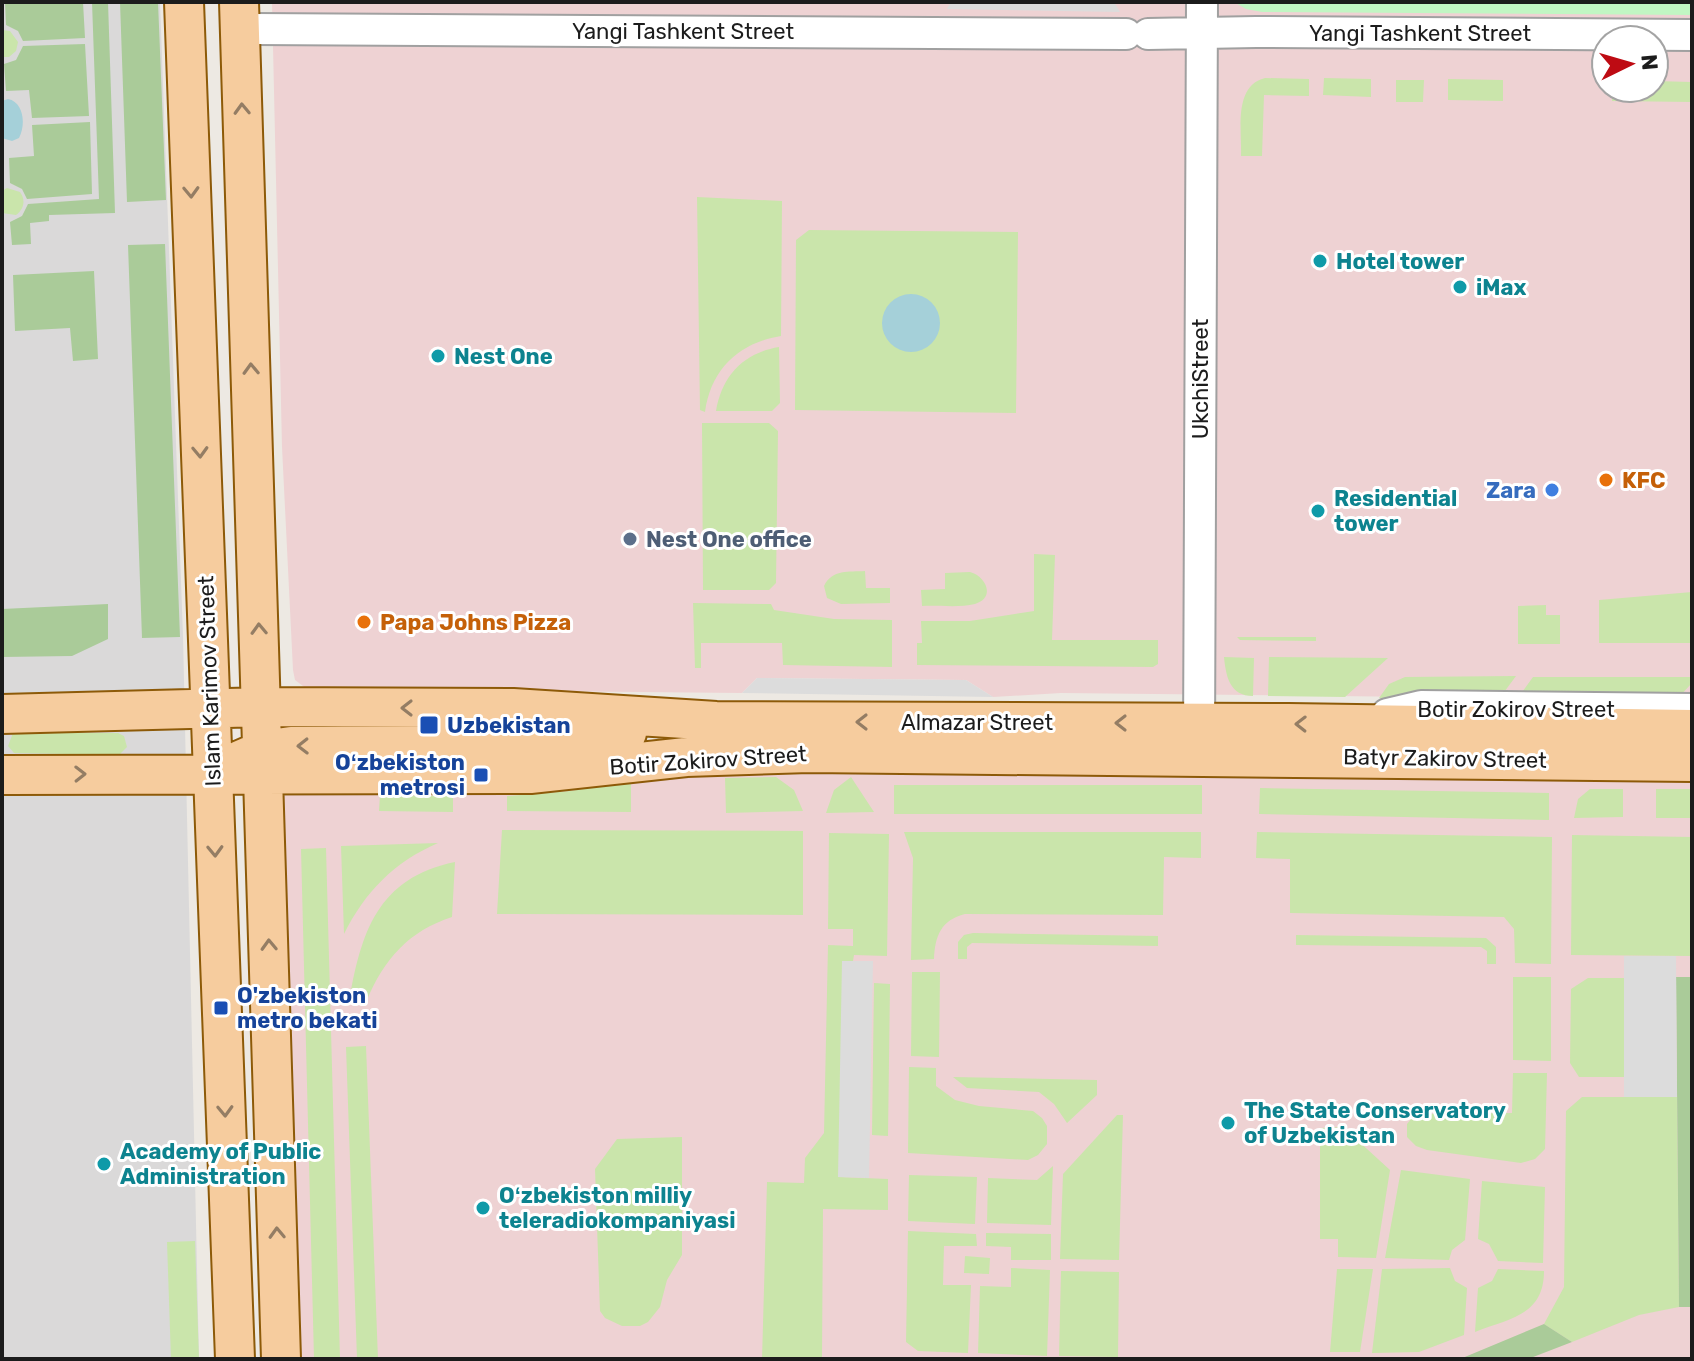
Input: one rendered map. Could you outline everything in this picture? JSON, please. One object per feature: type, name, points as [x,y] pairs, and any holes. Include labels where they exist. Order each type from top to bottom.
[{"type":"main road","name":"Islam Karimov Street","points":[[184,2],[235,1359]]},
{"type":"main road","points":[[239,16],[281,1359]]},
{"type":"main road","name":"Almazar Street","points":[[2,714],[262,707],[513,708],[1199,751],[1341,725],[1692,729]]},
{"type":"main road","points":[[2,775],[212,773],[263,762],[291,746],[503,745],[561,741],[716,721]]},
{"type":"main road","name":"Botir Zokirov Street","points":[[263,762],[530,774],[740,754],[1199,751]]},
{"type":"main road","name":"Batyr Zakirov Street","points":[[1199,751],[1692,762]]},
{"type":"main road","points":[[234,1312],[280,1311]]},
{"type":"street","name":"UkchiStreet","points":[[1199,751],[1202,2]]},
{"type":"street","name":"Yangi Tashkent Street","points":[[239,16],[1202,35],[1256,32],[1692,35]]},
{"type":"street","name":"Botir Zokirov Street","points":[[1341,725],[1421,706],[1692,709]]},
{"type":"street","points":[[1199,751],[1692,777]]},
{"type":"shaded area","points":[[2,2],[160,2],[183,636],[199,1359],[2,1359]]},
{"type":"shaded area","points":[[272,2],[1692,2],[1692,700],[1061,693],[993,697],[966,680],[757,678],[742,693],[307,689],[295,680],[282,447]]},
{"type":"shaded area","points":[[951,2],[1114,2],[1120,12],[947,9]]},
{"type":"shaded area","points":[[757,678],[966,680],[993,697],[742,693]]},
{"type":"shaded area","points":[[1692,762],[1692,1359],[281,1359],[264,774]]},
{"type":"shaded area","points":[[1624,956],[1676,956],[1677,1097],[1624,1097]]},
{"type":"shaded area","points":[[842,961],[873,961],[869,1178],[838,1177]]},
{"type":"green space","points":[[5,2],[83,2],[85,38],[23,41],[18,31],[6,25]]},
{"type":"green space","points":[[92,2],[108,2],[115,213],[49,215],[49,221],[30,223],[31,244],[12,245],[10,222],[22,216],[28,204],[99,199]]},
{"type":"green space","points":[[120,2],[158,2],[166,200],[127,202]]},
{"type":"green space","points":[[1234,2],[1692,2],[1692,15],[1262,12],[1246,9]]},
{"type":"green space","points":[[2,30],[10,31],[18,42],[16,51],[9,57],[2,57]]},
{"type":"green space","points":[[85,44],[89,116],[32,118],[29,90],[6,91],[4,64],[16,60],[23,46]]},
{"type":"green space","points":[[1265,78],[1309,79],[1309,96],[1264,95],[1262,156],[1241,156],[1241,111],[1244,100],[1248,90]]},
{"type":"green space","points":[[1324,78],[1371,79],[1371,97],[1323,95]]},
{"type":"green space","points":[[1448,79],[1503,80],[1503,101],[1448,100]]},
{"type":"green space","points":[[1396,80],[1424,80],[1423,102],[1396,102]]},
{"type":"green space","points":[[1670,81],[1692,82],[1692,102],[1670,102]]},
{"type":"green space","points":[[90,122],[92,194],[27,199],[22,189],[10,183],[9,158],[34,156],[32,125]]},
{"type":"green space","points":[[7,188],[20,192],[23,198],[22,207],[16,215],[2,213],[2,191]]},
{"type":"green space","points":[[697,197],[782,201],[781,336],[752,345],[730,360],[714,383],[705,412],[700,410]]},
{"type":"green space","points":[[809,230],[1018,232],[1016,413],[795,410],[796,240]]},
{"type":"green space","points":[[165,244],[180,637],[142,638],[128,245]]},
{"type":"green space","points":[[94,271],[98,359],[73,361],[70,328],[15,331],[13,275]]},
{"type":"green space","points":[[779,347],[780,403],[772,411],[716,411],[723,387],[736,368],[755,355]]},
{"type":"green space","points":[[702,423],[769,423],[778,431],[776,583],[769,590],[703,590]]},
{"type":"green space","points":[[1034,554],[1055,555],[1052,640],[1158,640],[1158,664],[1153,667],[917,665],[917,643],[922,643],[921,621],[970,621],[1034,611]]},
{"type":"green space","points":[[865,571],[866,588],[890,588],[890,603],[841,604],[827,598],[824,586],[832,577],[842,572]]},
{"type":"green space","points":[[945,573],[976,574],[986,587],[987,592],[981,601],[962,606],[922,606],[921,590],[945,589]]},
{"type":"green space","points":[[1692,592],[1692,643],[1599,643],[1599,600]]},
{"type":"green space","points":[[693,603],[771,604],[774,610],[834,619],[892,620],[892,667],[783,665],[782,643],[701,643],[701,668],[695,668]]},
{"type":"green space","points":[[108,604],[108,639],[72,656],[2,657],[2,609]]},
{"type":"green space","points":[[1546,605],[1546,615],[1560,615],[1560,644],[1518,644],[1518,606]]},
{"type":"green space","points":[[1237,637],[1316,637],[1316,641],[1240,640]]},
{"type":"green space","points":[[1224,657],[1254,658],[1253,696],[1234,689],[1228,678]]},
{"type":"green space","points":[[1269,657],[1388,658],[1345,697],[1268,696]]},
{"type":"green space","points":[[1516,676],[1499,699],[1379,698],[1389,684],[1405,677]]},
{"type":"green space","points":[[1533,677],[1692,677],[1692,683],[1678,698],[1520,695]]},
{"type":"green space","points":[[13,733],[118,733],[124,736],[127,747],[119,755],[14,753],[8,746]]},
{"type":"green space","points":[[776,777],[794,790],[803,811],[726,813],[725,778]]},
{"type":"green space","points":[[851,777],[874,812],[826,813],[834,790]]},
{"type":"green space","points":[[631,781],[631,812],[507,811],[507,796],[570,791]]},
{"type":"green space","points":[[894,785],[1202,785],[1202,814],[894,814]]},
{"type":"green space","points":[[1260,788],[1549,793],[1549,820],[1259,814]]},
{"type":"green space","points":[[1590,789],[1623,789],[1623,817],[1574,818],[1578,799]]},
{"type":"green space","points":[[1656,789],[1692,789],[1692,818],[1656,818]]},
{"type":"green space","points":[[380,795],[453,796],[453,812],[379,811]]},
{"type":"green space","points":[[502,830],[803,831],[803,915],[497,914]]},
{"type":"green space","points":[[904,832],[1201,832],[1201,858],[1164,857],[1163,915],[965,914],[950,920],[941,930],[934,959],[911,960],[913,858]]},
{"type":"green space","points":[[1257,832],[1552,837],[1551,964],[1515,963],[1514,929],[1504,917],[1290,913],[1290,859],[1256,858]]},
{"type":"green space","points":[[829,833],[889,834],[887,956],[854,955],[853,961],[843,961],[839,1177],[888,1179],[888,1210],[823,1209],[822,1359],[762,1359],[767,1182],[804,1183],[805,1158],[824,1133],[828,945],[853,946],[853,929],[828,929]]},
{"type":"green space","points":[[1572,835],[1692,837],[1692,956],[1571,955]]},
{"type":"green space","points":[[438,843],[408,859],[382,880],[361,905],[344,934],[341,846]]},
{"type":"green space","points":[[326,848],[340,1359],[314,1359],[301,849]]},
{"type":"green space","points":[[455,862],[452,917],[423,930],[400,948],[381,972],[367,1000],[349,1002],[360,953],[377,912],[390,895],[407,881]]},
{"type":"green space","points":[[964,935],[1158,936],[1158,946],[972,943],[967,947],[967,959],[958,959],[958,942]]},
{"type":"green space","points":[[1296,935],[1486,938],[1496,947],[1496,964],[1487,964],[1487,951],[1481,947],[1296,945]]},
{"type":"green space","points":[[912,972],[940,972],[939,1057],[911,1056]]},
{"type":"green space","points":[[1513,977],[1551,977],[1551,1061],[1513,1060]]},
{"type":"green space","points":[[1676,977],[1692,977],[1692,1307],[1679,1307]]},
{"type":"green space","points":[[1588,978],[1624,978],[1624,1077],[1579,1077],[1570,1063],[1571,989]]},
{"type":"green space","points":[[874,983],[890,984],[888,1136],[872,1135]]},
{"type":"green space","points":[[366,1046],[378,1359],[357,1359],[346,1047]]},
{"type":"green space","points":[[909,1067],[936,1068],[936,1086],[955,1100],[979,1106],[1033,1111],[1047,1126],[1047,1144],[1038,1155],[1028,1160],[908,1153]]},
{"type":"green space","points":[[1513,1073],[1547,1073],[1545,1149],[1535,1159],[1521,1163],[1427,1150],[1416,1146],[1407,1137],[1407,1124],[1412,1118],[1423,1114],[1512,1113]]},
{"type":"green space","points":[[953,1077],[1097,1080],[1097,1095],[1067,1123],[1054,1104],[1039,1092],[967,1088]]},
{"type":"green space","points":[[1582,1097],[1677,1097],[1679,1307],[1639,1315],[1572,1342],[1544,1324],[1564,1287],[1566,1111]]},
{"type":"green space","points":[[1117,1115],[1123,1115],[1119,1260],[1060,1259],[1063,1174]]},
{"type":"green space","points":[[1343,1127],[1390,1170],[1376,1258],[1338,1257],[1338,1239],[1320,1239],[1320,1128]]},
{"type":"green space","points":[[682,1137],[682,1255],[667,1280],[660,1307],[648,1322],[640,1326],[622,1326],[605,1318],[600,1311],[595,1169],[617,1139]]},
{"type":"green space","points":[[1053,1166],[1051,1225],[987,1223],[988,1178],[1037,1180]]},
{"type":"green space","points":[[1401,1170],[1470,1179],[1465,1240],[1452,1250],[1449,1260],[1385,1258]]},
{"type":"green space","points":[[909,1175],[977,1177],[975,1224],[908,1221]]},
{"type":"green space","points":[[1482,1181],[1545,1187],[1543,1263],[1498,1261],[1489,1244],[1478,1239]]},
{"type":"green space","points":[[908,1231],[976,1234],[977,1246],[944,1246],[943,1285],[971,1285],[968,1353],[918,1351],[906,1342]]},
{"type":"green space","points":[[986,1233],[1051,1234],[1051,1260],[1011,1260],[1011,1247],[986,1246]]},
{"type":"green space","points":[[195,1241],[199,1359],[171,1359],[167,1242]]},
{"type":"green space","points":[[965,1256],[990,1258],[989,1274],[964,1273]]},
{"type":"green space","points":[[1011,1268],[1050,1270],[1047,1356],[978,1353],[980,1286],[1011,1287]]},
{"type":"green space","points":[[1450,1268],[1455,1281],[1467,1288],[1464,1335],[1419,1352],[1372,1353],[1382,1269]]},
{"type":"green space","points":[[1337,1269],[1373,1269],[1360,1352],[1330,1352]]},
{"type":"green space","points":[[1498,1269],[1544,1271],[1538,1298],[1522,1313],[1475,1332],[1478,1288],[1492,1281]]},
{"type":"green space","points":[[1061,1271],[1119,1272],[1118,1357],[1059,1356]]},
{"type":"green space","points":[[1544,1324],[1572,1342],[1528,1359],[1460,1359]]},
{"type":"water","points":[[8,99],[20,109],[23,121],[19,138],[12,141],[2,138],[2,101]]},
{"type":"water","points":[[911,294],[931,303],[940,323],[931,343],[911,352],[891,343],[882,323],[891,303]]},
{"type":"place","name":"Hotel tower","points":[[1320,261]]},
{"type":"place","name":"iMax","points":[[1460,287]]},
{"type":"place","name":"Nest One","points":[[438,356]]},
{"type":"place","name":"KFC","points":[[1606,480]]},
{"type":"place","name":"Zara","points":[[1552,490]]},
{"type":"place","name":"Residential tower","points":[[1318,511]]},
{"type":"place","name":"Nest One office","points":[[630,539]]},
{"type":"place","name":"Papa Johns Pizza","points":[[364,622]]},
{"type":"place","name":"Uzbekistan","points":[[429,725]]},
{"type":"place","name":"Oʻzbekiston metrosi","points":[[481,775]]},
{"type":"place","name":"O'zbekiston metro bekati","points":[[221,1008]]},
{"type":"place","name":"The State Conservatory of Uzbekistan","points":[[1228,1123]]},
{"type":"place","name":"Academy of Public Administration","points":[[104,1164]]},
{"type":"place","name":"Oʻzbekiston milliy teleradiokompaniyasi","points":[[483,1208]]}]
